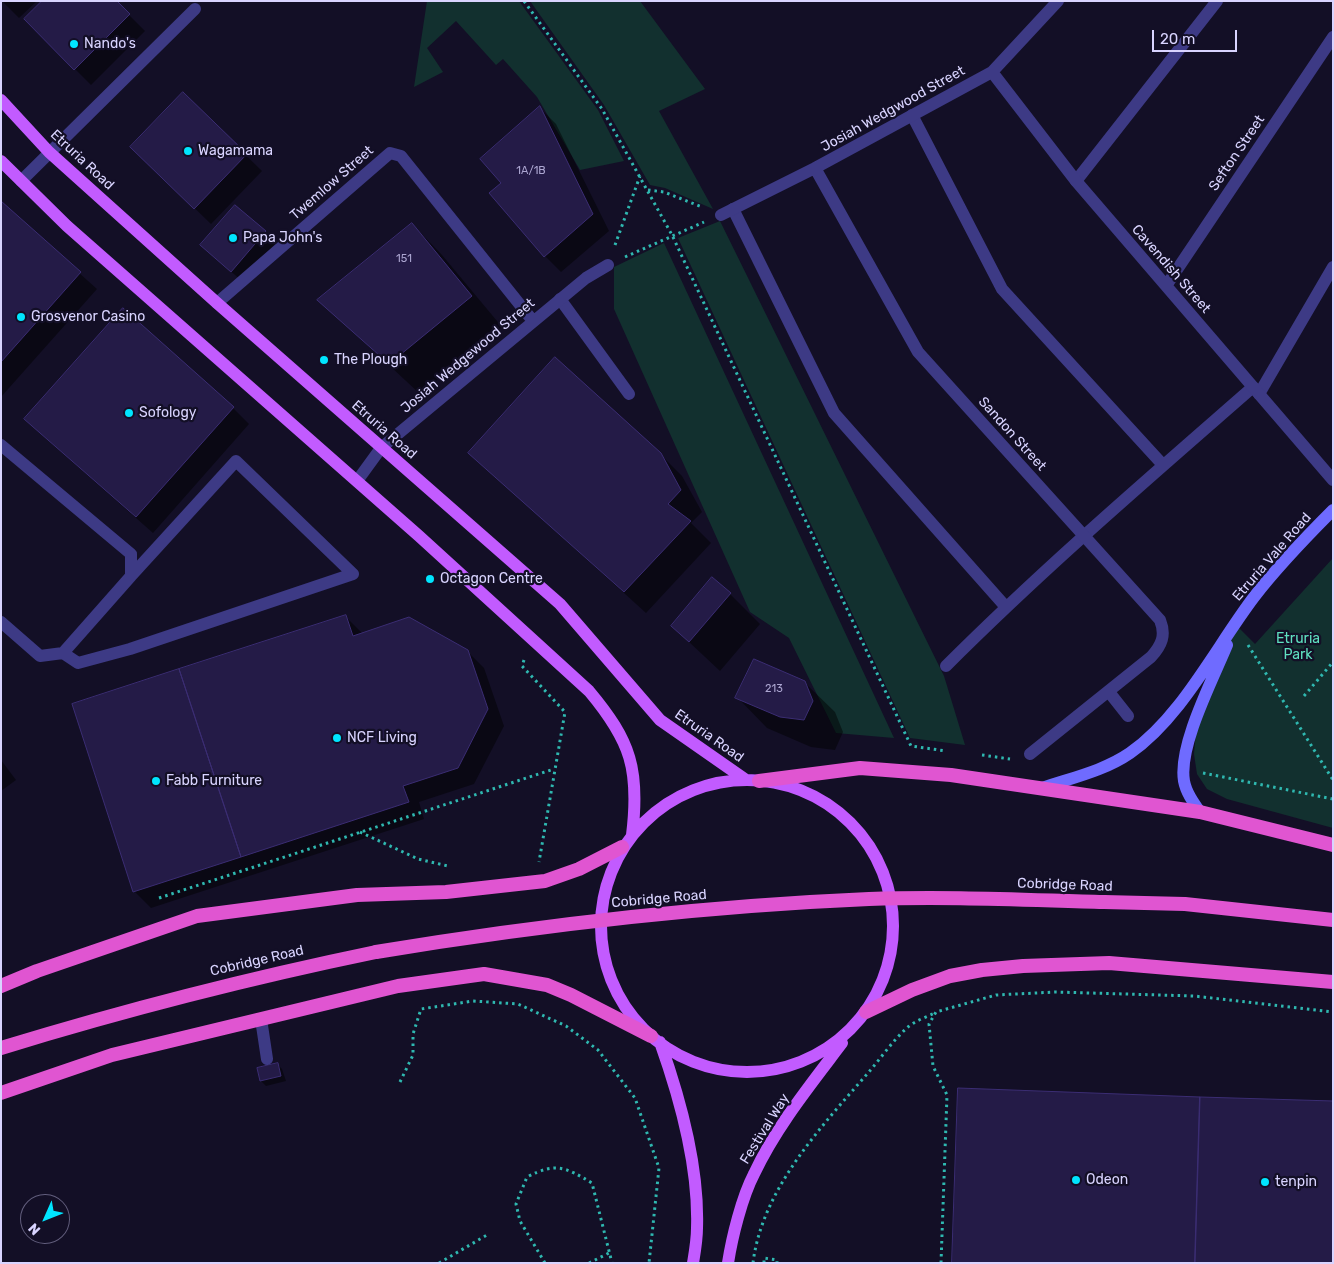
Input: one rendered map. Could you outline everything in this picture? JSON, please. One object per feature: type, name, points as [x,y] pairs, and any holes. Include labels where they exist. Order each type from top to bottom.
[{"type":"highway","points":[[752,781],[860,768],[951,775],[1200,812],[1333,845]]},
{"type":"highway","points":[[1,986],[37,971],[197,916],[357,895],[446,892],[545,881],[580,869],[622,847]]},
{"type":"highway","name":"Cobridge Road","points":[[1,1048],[103,1016],[261,976],[376,952],[557,924],[870,899],[1011,899],[1185,904],[1333,920]]},
{"type":"highway","points":[[866,1012],[912,990],[950,976],[1023,966],[1109,963],[1333,982]]},
{"type":"highway","points":[[1,1093],[112,1055],[398,986],[484,974],[503,976],[547,986],[571,995],[656,1039]]},
{"type":"main road","name":"Etruria Road","points":[[1,100],[50,152],[217,303],[560,604],[660,720],[752,781]]},
{"type":"main road","points":[[1,161],[67,226],[357,481],[589,691],[610,715],[623,740],[633,769],[636,800],[632,835]]},
{"type":"main road","name":"Etruria Vale Road","points":[[1235,624],[1293,550],[1333,510]]},
{"type":"main road","points":[[1042,788],[1113,763],[1130,753],[1157,730],[1235,624]]},
{"type":"main road","points":[[1200,812],[1184,782],[1185,754],[1196,719],[1235,624]]},
{"type":"main road","points":[[752,781],[795,788],[828,804],[859,831],[880,863],[890,892],[893,909],[894,941],[882,986],[856,1026],[832,1046],[809,1059],[786,1068],[762,1072],[736,1072],[705,1066],[683,1057],[656,1039],[630,1012],[618,992],[604,957],[600,938],[602,894],[610,868],[622,847],[632,835],[656,813],[683,795],[721,782],[752,781]]},
{"type":"main road","name":"Festival Way","points":[[728,1263],[731,1244],[753,1175],[787,1118],[856,1026]]},
{"type":"main road","points":[[656,1039],[684,1124],[693,1171],[698,1228],[693,1263]]},
{"type":"street","name":"Josiah Wedgwood Street","points":[[721,215],[815,168],[992,72],[1058,1]]},
{"type":"street","points":[[1076,181],[1217,1]]},
{"type":"street","points":[[21,181],[195,9]]},
{"type":"street","name":"Sefton Street","points":[[1166,286],[1333,37]]},
{"type":"street","name":"Cavendish Street","points":[[992,72],[1076,181],[1333,480]]},
{"type":"street","points":[[912,115],[1002,289],[1163,465]]},
{"type":"street","name":"Twemlow Street","points":[[217,303],[390,153],[401,156],[533,321]]},
{"type":"street","name":"Sandon Street","points":[[815,168],[918,352],[1160,620],[1164,630],[1158,650],[1109,692],[1030,754]]},
{"type":"street","points":[[733,209],[834,413],[1005,606]]},
{"type":"street","name":"Josiah Wedgewood Street","points":[[357,481],[381,448],[560,298],[586,278],[608,265]]},
{"type":"street","points":[[946,666],[1005,606],[1083,536],[1163,465],[1256,390],[1333,267]]},
{"type":"street","points":[[560,298],[630,394]]},
{"type":"street","points":[[1,445],[131,554],[132,576]]},
{"type":"street","points":[[1,622],[40,656],[63,653],[236,461],[353,574],[130,649],[78,663],[63,653]]},
{"type":"street","points":[[1109,692],[1128,716]]},
{"type":"street","points":[[261,1019],[268,1059]]},
{"type":"path","points":[[524,1],[602,109],[672,235],[911,746],[954,752]]},
{"type":"path","points":[[608,265],[640,175]]},
{"type":"path","points":[[648,190],[664,192],[721,215]]},
{"type":"path","points":[[608,265],[672,235],[721,215]]},
{"type":"path","points":[[1235,624],[1333,780]]},
{"type":"path","points":[[1304,696],[1333,662]]},
{"type":"path","points":[[538,682],[565,712],[538,858]]},
{"type":"path","points":[[160,898],[554,769]]},
{"type":"path","points":[[1203,773],[1333,799]]},
{"type":"path","points":[[360,832],[418,859],[448,866]]},
{"type":"path","points":[[753,1263],[755,1245],[768,1209],[787,1176],[832,1114],[908,1026],[936,1012],[996,995],[1056,992],[1194,996],[1333,1012]]},
{"type":"path","points":[[400,1082],[413,1055],[413,1034],[422,1009],[473,1001],[518,1004],[566,1026],[598,1050],[634,1098],[650,1142],[659,1168],[649,1263]]},
{"type":"path","points":[[936,1012],[928,1024],[933,1066],[947,1095],[941,1263]]},
{"type":"path","points":[[545,1263],[520,1221],[516,1204],[527,1177],[546,1167],[567,1168],[592,1183],[612,1263]]},
{"type":"path","points":[[439,1263],[487,1235]]},
{"type":"path","points":[[589,1263],[609,1253]]},
{"type":"path","points":[[764,1263],[764,1258],[778,1260],[777,1263]]},
{"type":"green space","points":[[427,1],[519,1],[598,110],[624,161],[580,170],[537,97],[503,59],[496,65],[456,21],[427,48],[443,72],[414,87]]},
{"type":"green space","points":[[530,1],[640,1],[705,89],[659,111],[713,209],[665,188],[650,185],[604,105]]},
{"type":"green space","points":[[720,221],[944,676],[965,745],[910,738],[678,238]]},
{"type":"green space","points":[[664,243],[894,738],[836,733],[789,638],[750,612],[614,309],[614,267]]},
{"type":"green space","name":"Etruria Park","points":[[1333,558],[1333,828],[1227,799],[1207,789],[1197,774],[1194,754],[1197,719],[1235,624],[1255,644]]},
{"type":"building","name":"Nando's","points":[[42,1],[117,1],[130,14],[74,70],[24,19]]},
{"type":"building","name":"Wagamama","points":[[183,92],[247,154],[194,209],[130,147]]},
{"type":"building","points":[[540,106],[593,214],[544,257],[489,193],[501,183],[480,159]]},
{"type":"building","name":"Grosvenor Casino","points":[[1,201],[81,272],[1,362]]},
{"type":"building","name":"Papa John's","points":[[235,205],[266,231],[231,272],[200,245]]},
{"type":"building","points":[[412,223],[472,296],[389,364],[317,300]]},
{"type":"building","name":"Sofology","points":[[123,308],[234,407],[136,517],[24,419]]},
{"type":"building","points":[[555,357],[661,453],[681,490],[668,504],[691,521],[624,592],[468,453]]},
{"type":"building","points":[[712,577],[731,593],[689,642],[671,626]]},
{"type":"building","name":"NCF Living","points":[[346,615],[353,636],[409,617],[468,650],[488,709],[458,768],[403,786],[409,802],[241,857],[179,669]]},
{"type":"building","points":[[754,659],[805,681],[813,701],[804,720],[780,717],[735,698]]},
{"type":"building","name":"Fabb Furniture","points":[[179,669],[241,857],[133,892],[72,704]]},
{"type":"building","points":[[278,1063],[281,1076],[260,1081],[257,1068]]},
{"type":"building","name":"Odeon","points":[[958,1088],[1200,1097],[1195,1263],[952,1263]]},
{"type":"building","name":"tenpin","points":[[1200,1097],[1333,1101],[1333,1263],[1195,1263]]},
{"type":"place","name":"Nando's","points":[[74,44]]},
{"type":"place","name":"Wagamama","points":[[188,151]]},
{"type":"place","name":"Papa John's","points":[[233,238]]},
{"type":"place","name":"Grosvenor Casino","points":[[21,317]]},
{"type":"place","name":"The Plough","points":[[324,360]]},
{"type":"place","name":"Sofology","points":[[129,413]]},
{"type":"place","name":"Octagon Centre","points":[[430,579]]},
{"type":"place","name":"NCF Living","points":[[337,738]]},
{"type":"place","name":"Fabb Furniture","points":[[156,781]]},
{"type":"place","name":"Odeon","points":[[1076,1180]]},
{"type":"place","name":"tenpin","points":[[1265,1182]]}]
